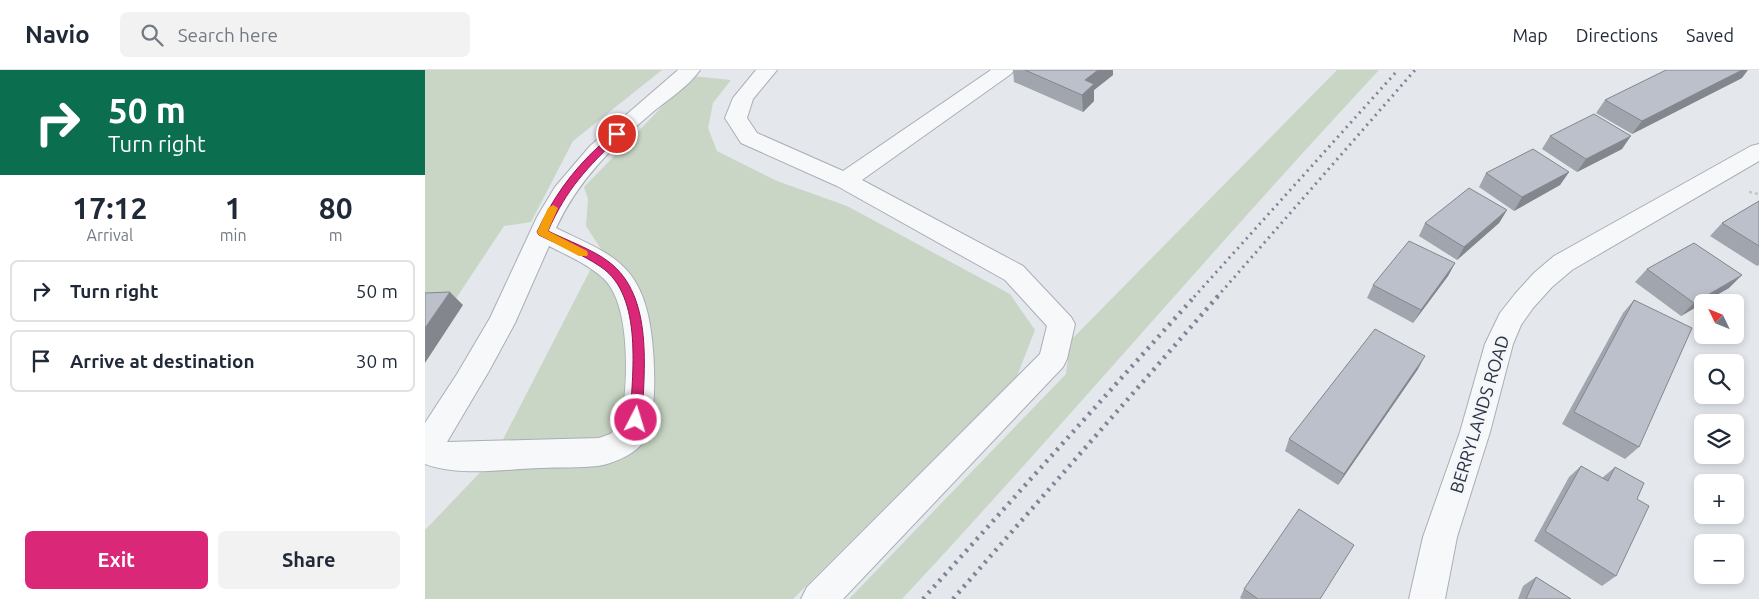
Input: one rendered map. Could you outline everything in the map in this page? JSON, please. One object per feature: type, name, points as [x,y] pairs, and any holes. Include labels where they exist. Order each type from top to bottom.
[{"type":"street","points":[[543,232],[605,264],[621,281],[635,313],[639,352],[638,402],[632,433],[618,445],[599,452],[454,458],[434,454],[431,440],[463,391],[521,284],[543,232],[554,207],[570,182],[585,165],[690,70]]},
{"type":"street","points":[[845,181],[1004,70]]},
{"type":"street","points":[[755,72],[736,118],[749,138],[845,181],[1014,274],[1061,324],[1053,359],[819,599]]},
{"type":"street","name":"BERRYLANDS ROAD","points":[[1427,599],[1439,537],[1475,432],[1499,344],[1509,320],[1543,280],[1563,263],[1759,151]]},
{"type":"green space","points":[[425,70],[662,70],[573,141],[531,222],[504,226],[451,306],[425,321]]},
{"type":"green space","points":[[1337,70],[1379,70],[902,599],[849,599],[1066,374],[1070,341]]},
{"type":"green space","points":[[692,76],[731,80],[713,103],[708,128],[717,151],[777,181],[847,206],[1010,294],[1035,330],[1017,376],[793,599],[425,599],[425,530],[493,459],[601,249],[586,226],[588,199],[584,187]]},
{"type":"building","points":[[1025,70],[1098,70],[1085,80],[1094,84],[1082,95]]},
{"type":"building","points":[[1666,70],[1742,70],[1642,121],[1605,100]]},
{"type":"building","points":[[1594,114],[1631,136],[1586,159],[1550,136]]},
{"type":"building","points":[[1533,149],[1569,172],[1522,197],[1486,173]]},
{"type":"building","points":[[1469,188],[1507,210],[1464,247],[1425,223]]},
{"type":"building","points":[[1759,201],[1759,246],[1722,223]]},
{"type":"building","points":[[1409,241],[1455,263],[1421,310],[1373,285]]},
{"type":"building","points":[[1694,243],[1742,275],[1709,294],[1694,294],[1694,303],[1647,269]]},
{"type":"building","points":[[450,292],[425,328],[425,293]]},
{"type":"building","points":[[1634,300],[1692,328],[1639,447],[1574,412]]},
{"type":"building","points":[[1375,329],[1425,356],[1344,474],[1289,439]]},
{"type":"building","points":[[1581,466],[1608,481],[1615,467],[1644,483],[1637,499],[1649,506],[1616,576],[1545,531]]},
{"type":"building","points":[[1299,509],[1354,545],[1320,599],[1258,599],[1244,589]]},
{"type":"building","points":[[1536,577],[1571,599],[1526,599]]},
{"type":"railway","points":[[1194,297],[1398,70]]},
{"type":"railway","points":[[1217,297],[1415,70]]},
{"type":"railway","points":[[923,599],[1195,296]]},
{"type":"railway","points":[[953,599],[1218,296]]},
{"type":"slow traffic","points":[[553,208],[543,232],[583,254]]},
{"type":"route","points":[[617,134],[602,147],[570,182],[554,207],[543,232],[605,264],[621,281],[635,313],[639,352],[639,393],[636,420]]}]
